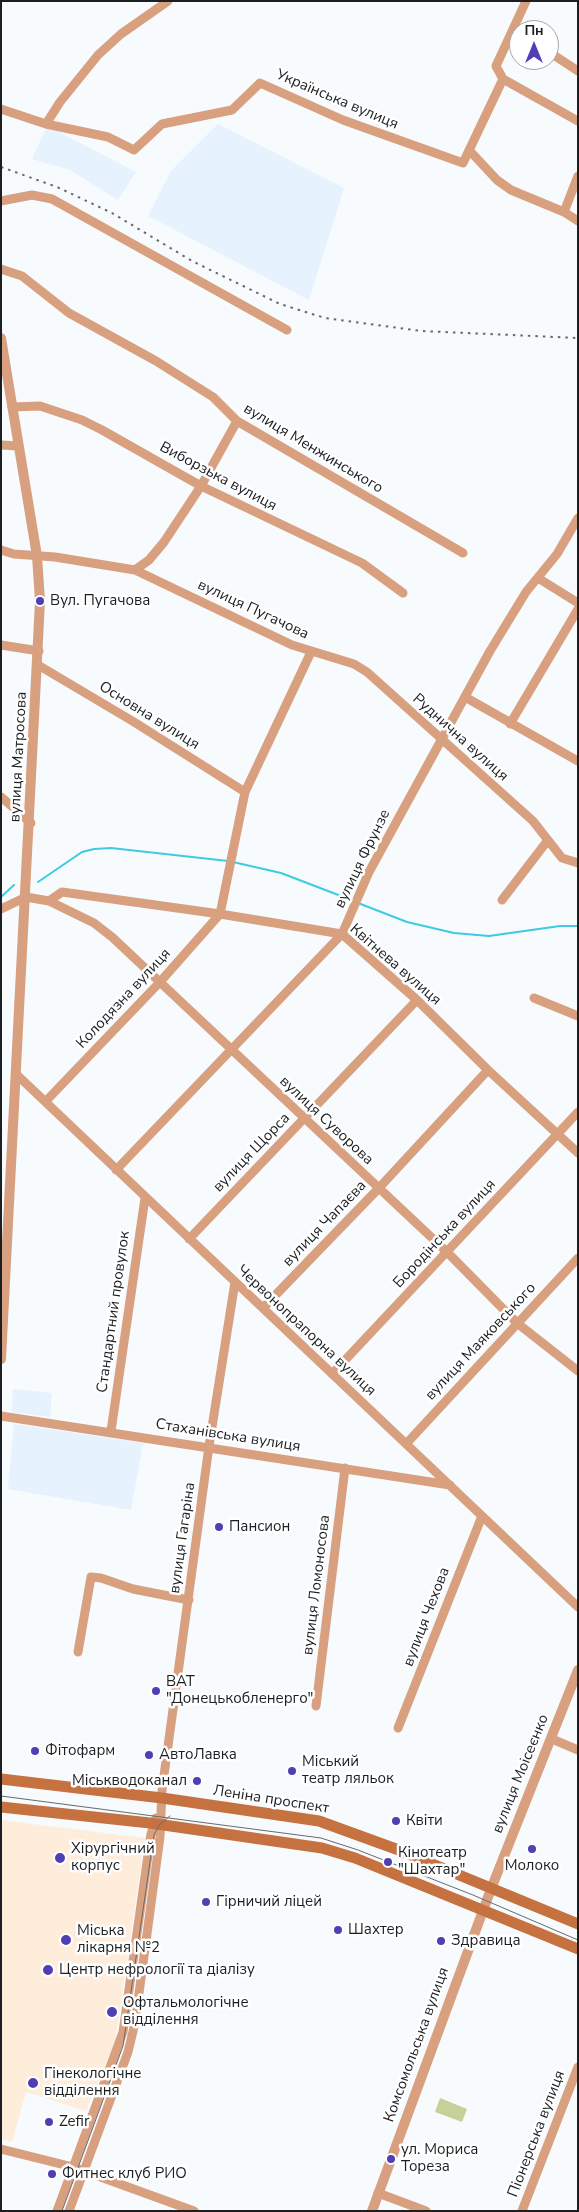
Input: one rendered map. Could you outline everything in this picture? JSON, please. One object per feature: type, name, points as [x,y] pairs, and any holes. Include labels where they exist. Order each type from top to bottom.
[{"type":"main road","name":"Леніна проспект","points":[[1,1779],[162,1798],[326,1823],[396,1849],[578,1924]]},
{"type":"main road","points":[[1,1807],[162,1825],[303,1844],[338,1852],[578,1949]]},
{"type":"street","points":[[46,124],[60,102],[98,55],[120,34],[168,1]]},
{"type":"street","points":[[520,20],[526,1]]},
{"type":"street","points":[[509,44],[496,66],[503,78],[578,120]]},
{"type":"street","points":[[559,58],[578,70]]},
{"type":"street","points":[[503,78],[469,150],[497,180],[511,190],[564,212],[578,221]]},
{"type":"street","name":"Українська вулиця","points":[[1,109],[46,124],[108,138],[134,150],[162,124],[232,110],[260,83],[343,120],[463,163],[469,150]]},
{"type":"street","points":[[564,212],[578,176]]},
{"type":"street","points":[[1,201],[32,196],[52,199],[288,330]]},
{"type":"street","name":"вулиця Менжинського","points":[[1,268],[22,276],[69,313],[156,361],[213,397],[236,421],[463,553]]},
{"type":"street","name":"вулиця Матросова","points":[[1,338],[37,556],[40,601],[39,651],[16,1074],[6,1203],[1,1359]]},
{"type":"street","name":"Виборзька вулиця","points":[[12,408],[40,406],[82,420],[201,486],[362,563],[403,593]]},
{"type":"street","points":[[135,570],[157,552],[201,486],[236,421]]},
{"type":"street","points":[[1,445],[18,446]]},
{"type":"street","name":"вулиця Фрунзе","points":[[116,1170],[342,934],[369,872],[490,650],[526,592],[557,554],[578,518]]},
{"type":"street","name":"вулиця Пугачова","points":[[1,550],[14,554],[135,570],[248,625],[311,652],[245,792],[220,914]]},
{"type":"street","points":[[538,578],[578,603]]},
{"type":"street","points":[[510,724],[538,674],[574,623],[578,609]]},
{"type":"street","points":[[1,646],[39,651]]},
{"type":"street","name":"Руднична вулиця","points":[[311,652],[339,658],[367,672],[533,822],[562,858],[578,863]]},
{"type":"street","name":"Основна вулиця","points":[[38,665],[134,722],[245,792]]},
{"type":"street","points":[[465,697],[578,761]]},
{"type":"street","points":[[1,797],[30,823]]},
{"type":"street","points":[[502,900],[548,840]]},
{"type":"street","name":"Квітнева вулиця","points":[[49,901],[62,892],[220,914],[342,934],[417,1000],[488,1070],[578,1153]]},
{"type":"street","points":[[1,909],[26,896],[49,901]]},
{"type":"street","name":"вулиця Суворова","points":[[49,901],[101,928],[447,1252],[517,1323],[578,1371]]},
{"type":"street","name":"Колодязна вулиця","points":[[46,1101],[160,982],[220,914]]},
{"type":"street","points":[[534,998],[578,1016]]},
{"type":"street","name":"вулиця Щорса","points":[[189,1239],[417,1000]]},
{"type":"street","name":"вулиця Чапаєва","points":[[263,1308],[378,1189],[488,1070]]},
{"type":"street","name":"Червонопрапорна вулиця","points":[[16,1074],[578,1607]]},
{"type":"street","name":"Бородінська вулиця","points":[[332,1374],[578,1112]]},
{"type":"street","name":"Стандартний провулок","points":[[111,1431],[145,1198]]},
{"type":"street","name":"вулиця Маяковського","points":[[406,1444],[578,1258]]},
{"type":"street","name":"вулиця Гагаріна","points":[[162,1825],[162,1798],[209,1446],[235,1282]]},
{"type":"street","name":"Стаханівська вулиця","points":[[1,1416],[209,1446],[450,1485]]},
{"type":"street","points":[[417,1480],[429,1474],[428,1465]]},
{"type":"street","name":"вулиця Ломоносова","points":[[316,1706],[345,1468]]},
{"type":"street","name":"вулиця Чехова","points":[[398,1728],[482,1516]]},
{"type":"street","points":[[78,1652],[91,1576],[133,1589],[189,1600]]},
{"type":"street","name":"вулиця Моісеєнко","points":[[491,1889],[578,1670]]},
{"type":"street","points":[[552,1739],[578,1750]]},
{"type":"street","points":[[69,2211],[133,2035],[162,1825]]},
{"type":"street","points":[[57,2211],[123,2032],[162,1825]]},
{"type":"street","name":"Комсомольська вулиця","points":[[372,2211],[491,1889]]},
{"type":"street","name":"Піонерська вулиця","points":[[522,2211],[578,2067]]},
{"type":"street","points":[[1,2149],[73,2167],[194,2211]]},
{"type":"street","points":[[378,2193],[426,2211]]},
{"type":"shaded area","points":[[218,124],[344,188],[309,300],[148,216],[171,171]]},
{"type":"shaded area","points":[[47,126],[136,172],[118,200],[70,170],[32,159]]},
{"type":"shaded area","points":[[13,1389],[52,1393],[50,1417],[12,1412]]},
{"type":"shaded area","points":[[14,1424],[143,1443],[131,1510],[8,1489]]},
{"type":"shaded area","name":"Міська лікарня №2","points":[[1,1820],[145,1838],[115,2042],[86,2111],[26,2092],[12,2142],[1,2139]]},
{"type":"green space","points":[[440,2098],[467,2109],[462,2122],[435,2112]]},
{"type":"waterway","points":[[38,882],[82,852],[94,849],[111,848],[228,861]]},
{"type":"waterway","points":[[233,862],[281,873],[354,901]]},
{"type":"waterway","points":[[1,897],[14,885]]},
{"type":"waterway","points":[[358,903],[407,922],[454,933],[489,936],[560,926],[578,926]]},
{"type":"tram line","points":[[1,1796],[321,1838],[358,1850],[473,1895],[578,1940]]},
{"type":"tram line","points":[[62,2211],[123,2046],[154,1835],[159,1825],[170,1816]]},
{"type":"railway","points":[[1,167],[57,187],[112,213],[192,261],[280,304],[325,318],[421,331],[578,338]]},
{"type":"place","name":"Вул. Пугачова","points":[[40,601]]},
{"type":"place","name":"Пансион","points":[[219,1527]]},
{"type":"place","name":"ВАТ \"Донецькобленерго\"","points":[[156,1691]]},
{"type":"place","name":"Фітофарм","points":[[35,1751]]},
{"type":"place","name":"АвтоЛавка","points":[[149,1755]]},
{"type":"place","name":"Міський театр ляльок","points":[[292,1771]]},
{"type":"place","name":"Міськводоканал","points":[[197,1781]]},
{"type":"place","name":"Квіти","points":[[396,1821]]},
{"type":"place","name":"Молоко","points":[[532,1849]]},
{"type":"place","name":"Хірургічний корпус","points":[[60,1858]]},
{"type":"place","name":"Кінотеатр \"Шахтар\"","points":[[388,1862]]},
{"type":"place","name":"Гірничий ліцей","points":[[206,1902]]},
{"type":"place","name":"Шахтер","points":[[338,1930]]},
{"type":"place","name":"Міська лікарня №2","points":[[66,1940]]},
{"type":"place","name":"Здравица","points":[[441,1941]]},
{"type":"place","name":"Центр нефрології та діалізу","points":[[48,1970]]},
{"type":"place","name":"Офтальмологічне відділення","points":[[112,2012]]},
{"type":"place","name":"Гінекологічне відділення","points":[[33,2083]]},
{"type":"place","name":"Zefir","points":[[49,2122]]},
{"type":"place","name":"ул. Мориса Тореза","points":[[391,2159]]},
{"type":"place","name":"Фитнес клуб РИО","points":[[52,2174]]}]
